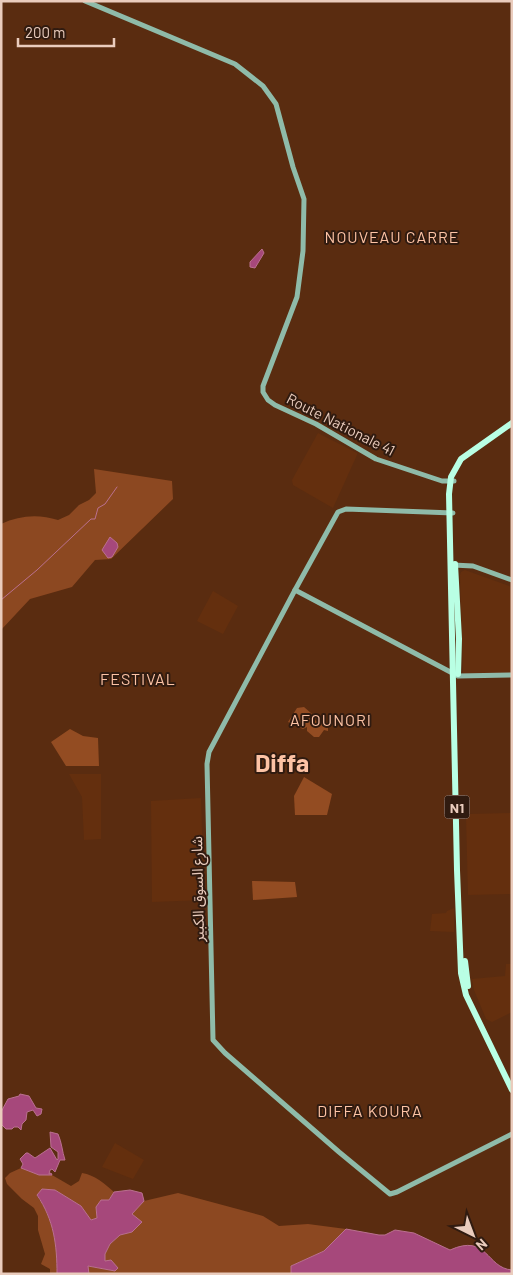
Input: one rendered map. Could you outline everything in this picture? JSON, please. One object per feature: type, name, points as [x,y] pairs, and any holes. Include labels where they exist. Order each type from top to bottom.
[{"type":"highway","points":[[452,513],[452,481],[455,468],[461,460],[512,424]]},
{"type":"highway","points":[[452,481],[458,470],[470,456],[512,428]]},
{"type":"highway","name":"N1","points":[[452,513],[458,639],[456,674],[457,870],[461,973],[466,995],[512,1090]]},
{"type":"highway","name":"N1","points":[[456,674],[466,972],[472,998],[512,1083]]},
{"type":"street","name":"Route Nationale 41","points":[[85,1],[235,64],[263,86],[276,104],[293,167],[304,199],[304,220],[303,251],[297,297],[263,386],[263,392],[268,400],[316,424],[376,459],[442,481],[452,481]]},
{"type":"street","name":"شارع السوق الكبير","points":[[452,513],[341,510],[334,516],[208,756],[213,1040],[225,1053],[313,1130],[390,1194],[512,1134]]},
{"type":"street","points":[[453,565],[473,566],[512,580]]},
{"type":"street","points":[[294,590],[456,674],[512,675]]},
{"type":"shaded area","points":[[262,249],[264,253],[255,268],[250,267],[250,262]]},
{"type":"shaded area","points":[[318,433],[357,453],[333,508],[293,485],[292,480]]},
{"type":"shaded area","points":[[94,469],[172,481],[173,499],[111,559],[95,560],[72,587],[30,599],[1,630],[1,524],[22,517],[37,516],[58,520],[69,515],[96,493]]},
{"type":"shaded area","points":[[110,537],[117,543],[118,547],[112,557],[108,558],[102,550]]},
{"type":"shaded area","points":[[465,570],[512,587],[512,673],[464,674],[463,672],[460,575]]},
{"type":"shaded area","points":[[213,591],[238,606],[223,634],[197,621]]},
{"type":"shaded area","points":[[304,707],[312,714],[308,716],[328,727],[328,731],[324,730],[319,737],[314,737],[307,731],[307,727],[303,729],[288,722],[297,708]]},
{"type":"shaded area","points":[[70,729],[83,736],[98,738],[99,766],[66,766],[51,742]]},
{"type":"shaded area","points":[[69,774],[101,774],[101,839],[84,840],[82,797]]},
{"type":"shaded area","points":[[304,777],[332,794],[327,815],[295,815],[294,796]]},
{"type":"shaded area","points":[[201,798],[204,900],[152,902],[151,801]]},
{"type":"shaded area","points":[[512,813],[512,894],[468,895],[466,816],[469,814]]},
{"type":"shaded area","points":[[252,881],[295,882],[297,897],[253,900]]},
{"type":"shaded area","points":[[454,908],[454,932],[430,931],[432,914],[446,913]]},
{"type":"shaded area","points":[[506,964],[512,964],[512,1012],[492,1022],[486,1019],[474,990],[472,979],[505,976]]},
{"type":"shaded area","points":[[20,1094],[29,1096],[36,1108],[42,1109],[41,1114],[37,1116],[33,1110],[27,1112],[26,1120],[22,1124],[21,1130],[18,1127],[6,1129],[1,1124],[1,1112],[8,1099]]},
{"type":"shaded area","points":[[50,1132],[58,1134],[65,1160],[60,1160],[55,1172],[52,1169],[50,1170],[49,1174],[51,1173],[52,1175],[39,1175],[21,1168],[23,1164],[20,1159],[26,1153],[35,1158],[50,1148],[58,1159],[58,1152],[51,1147]]},
{"type":"shaded area","points":[[115,1143],[144,1160],[133,1179],[102,1167]]},
{"type":"shaded area","points":[[21,1168],[39,1175],[52,1175],[71,1186],[79,1181],[82,1173],[87,1174],[100,1180],[114,1192],[109,1200],[96,1207],[97,1218],[90,1220],[81,1206],[55,1190],[37,1196],[51,1223],[57,1274],[50,1274],[50,1269],[41,1264],[45,1254],[38,1230],[38,1216],[34,1208],[7,1184],[5,1178],[10,1173]]},
{"type":"shaded area","points":[[42,1189],[55,1190],[81,1206],[91,1220],[97,1218],[96,1207],[101,1200],[109,1200],[114,1192],[130,1190],[142,1193],[144,1201],[132,1214],[142,1222],[132,1232],[120,1235],[110,1244],[105,1254],[105,1261],[111,1260],[118,1268],[115,1271],[88,1266],[89,1274],[57,1274],[51,1223],[37,1195]]},
{"type":"shaded area","points":[[178,1193],[263,1216],[279,1226],[308,1224],[346,1229],[324,1251],[291,1266],[291,1274],[89,1274],[87,1266],[115,1271],[105,1261],[105,1254],[110,1244],[120,1235],[132,1232],[142,1222],[132,1214],[144,1201]]},
{"type":"shaded area","points":[[346,1229],[379,1235],[385,1235],[395,1230],[414,1233],[450,1250],[463,1246],[472,1246],[479,1248],[503,1268],[512,1270],[512,1274],[291,1274],[291,1266],[324,1251]]},
{"type":"waterway","points":[[1,600],[37,570],[91,519],[95,519],[98,508],[105,504],[117,487]]},
{"type":"district","name":"NOUVEAU CARRE","points":[[392,236]]},
{"type":"district","name":"FESTIVAL","points":[[138,678]]},
{"type":"district","name":"AFOUNORI","points":[[331,719]]},
{"type":"district","name":"Diffa","points":[[282,762]]},
{"type":"district","name":"DIFFA KOURA","points":[[370,1110]]}]
